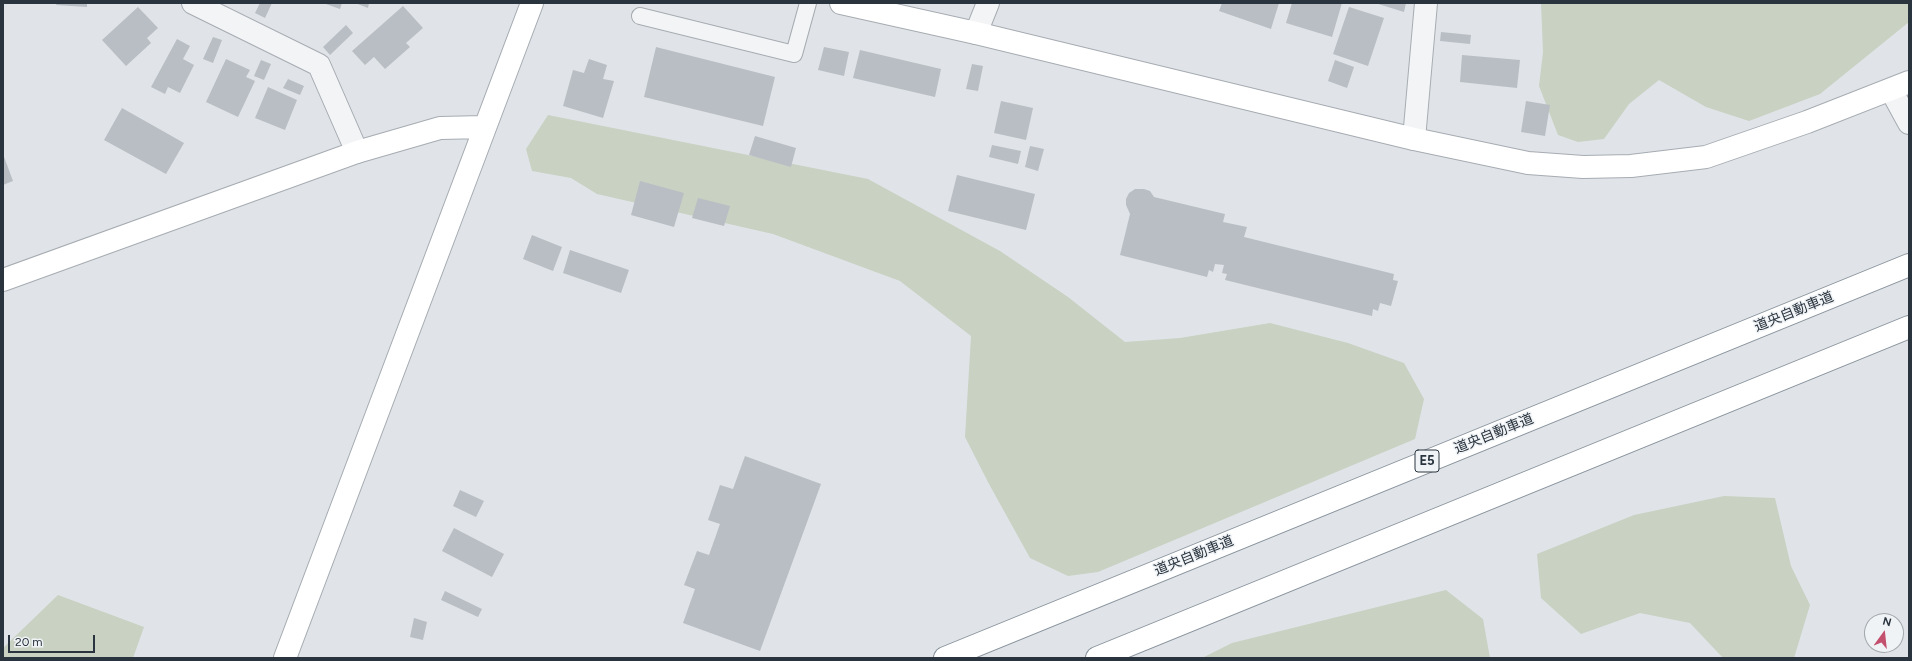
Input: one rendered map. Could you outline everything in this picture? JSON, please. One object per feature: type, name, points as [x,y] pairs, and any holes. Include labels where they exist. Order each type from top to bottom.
[{"type":"main road","points":[[285,658],[532,3]]},
{"type":"main road","points":[[841,3],[976,33],[1414,139],[1528,163],[1583,167],[1631,166],[1706,157],[1807,122],[1900,86]]},
{"type":"main road","points":[[3,280],[357,152],[440,128],[484,128]]},
{"type":"main road","name":"道央自動車道","points":[[946,658],[1909,265]]},
{"type":"main road","points":[[1097,658],[1909,327]]},
{"type":"street","points":[[194,3],[319,65],[357,152]]},
{"type":"street","points":[[976,33],[988,3]]},
{"type":"street","points":[[1414,139],[1426,3]]},
{"type":"street","points":[[1900,86],[1909,123]]},
{"type":"lane","points":[[640,16],[794,54],[808,3]]},
{"type":"green space","points":[[1541,3],[1909,3],[1909,22],[1820,94],[1749,121],[1706,107],[1659,80],[1629,104],[1604,139],[1578,142],[1558,135],[1539,86],[1543,52]]},
{"type":"green space","points":[[548,115],[868,179],[1000,251],[1068,297],[1125,342],[1180,338],[1270,323],[1348,343],[1404,363],[1424,399],[1415,439],[1098,572],[1068,576],[1030,558],[965,437],[971,336],[900,281],[773,234],[597,194],[571,178],[532,171],[526,149]]},
{"type":"green space","points":[[1724,496],[1775,498],[1791,566],[1810,605],[1794,658],[1723,658],[1690,623],[1640,613],[1581,634],[1541,598],[1537,554],[1634,515]]},
{"type":"green space","points":[[1446,590],[1483,619],[1490,658],[1202,658],[1232,643]]},
{"type":"green space","points":[[58,595],[144,627],[133,658],[3,658],[3,648]]},
{"type":"building","points":[[57,3],[87,3],[87,7],[56,5]]},
{"type":"building","points":[[260,3],[272,3],[265,18],[255,13]]},
{"type":"building","points":[[323,3],[342,3],[340,9]]},
{"type":"building","points":[[355,3],[369,3],[368,8]]},
{"type":"building","points":[[1222,3],[1279,3],[1271,29],[1219,11]]},
{"type":"building","points":[[1292,3],[1342,3],[1332,37],[1286,23]]},
{"type":"building","points":[[1375,3],[1406,3],[1404,12]]},
{"type":"building","points":[[403,6],[423,28],[406,43],[410,47],[385,69],[374,57],[365,65],[352,51]]},
{"type":"building","points":[[138,7],[158,28],[147,38],[151,43],[126,66],[102,40]]},
{"type":"building","points":[[1349,7],[1384,18],[1368,66],[1333,54]]},
{"type":"building","points":[[346,25],[353,33],[330,55],[323,47]]},
{"type":"building","points":[[1441,32],[1471,35],[1470,44],[1440,41]]},
{"type":"building","points":[[213,37],[222,40],[213,63],[203,59]]},
{"type":"building","points":[[177,39],[190,46],[183,59],[194,65],[180,93],[168,87],[165,94],[151,87]]},
{"type":"building","points":[[656,47],[775,77],[763,126],[644,97]]},
{"type":"building","points":[[824,47],[849,52],[844,76],[818,70]]},
{"type":"building","points":[[860,50],[941,69],[935,97],[853,78]]},
{"type":"building","points":[[1462,55],[1520,60],[1517,88],[1460,82]]},
{"type":"building","points":[[226,59],[250,70],[246,77],[255,81],[238,117],[206,102]]},
{"type":"building","points":[[589,59],[607,65],[603,79],[614,81],[603,118],[563,106],[573,70],[584,73]]},
{"type":"building","points":[[261,60],[271,64],[264,80],[254,76]]},
{"type":"building","points":[[1335,60],[1354,67],[1347,88],[1328,81]]},
{"type":"building","points":[[972,64],[983,66],[978,91],[966,89]]},
{"type":"building","points":[[288,79],[304,86],[300,95],[283,88]]},
{"type":"building","points":[[268,87],[297,100],[285,130],[255,118]]},
{"type":"building","points":[[1001,101],[1033,108],[1026,140],[994,133]]},
{"type":"building","points":[[1526,101],[1550,105],[1545,136],[1521,132]]},
{"type":"building","points":[[122,108],[184,143],[166,174],[104,140]]},
{"type":"building","points":[[755,136],[796,148],[791,167],[749,155]]},
{"type":"building","points":[[992,145],[1021,151],[1018,164],[989,157]]},
{"type":"building","points":[[1030,146],[1044,149],[1038,171],[1025,167]]},
{"type":"building","points":[[3,154],[13,181],[3,185]]},
{"type":"building","points":[[957,175],[1035,194],[1026,230],[948,211]]},
{"type":"building","points":[[640,181],[684,193],[674,227],[631,215]]},
{"type":"building","points":[[1135,189],[1150,191],[1154,197],[1225,214],[1223,222],[1247,227],[1244,237],[1394,274],[1393,280],[1398,281],[1391,306],[1380,303],[1378,311],[1373,309],[1372,316],[1225,280],[1227,274],[1222,273],[1224,265],[1215,264],[1213,272],[1209,270],[1207,277],[1120,255],[1130,214],[1126,205],[1126,199],[1129,193]]},
{"type":"building","points":[[698,198],[730,206],[724,226],[692,218]]},
{"type":"building","points":[[532,235],[562,247],[553,271],[523,259]]},
{"type":"building","points":[[570,250],[629,270],[621,293],[563,273]]},
{"type":"building","points":[[745,456],[821,484],[760,651],[683,623],[695,589],[684,585],[697,551],[709,555],[720,524],[708,520],[720,485],[733,489]]},
{"type":"building","points":[[460,490],[484,501],[476,517],[453,506]]},
{"type":"building","points":[[454,528],[504,554],[492,577],[442,551]]},
{"type":"building","points":[[445,591],[482,609],[478,617],[441,600]]},
{"type":"building","points":[[414,618],[427,622],[423,640],[410,637]]}]
